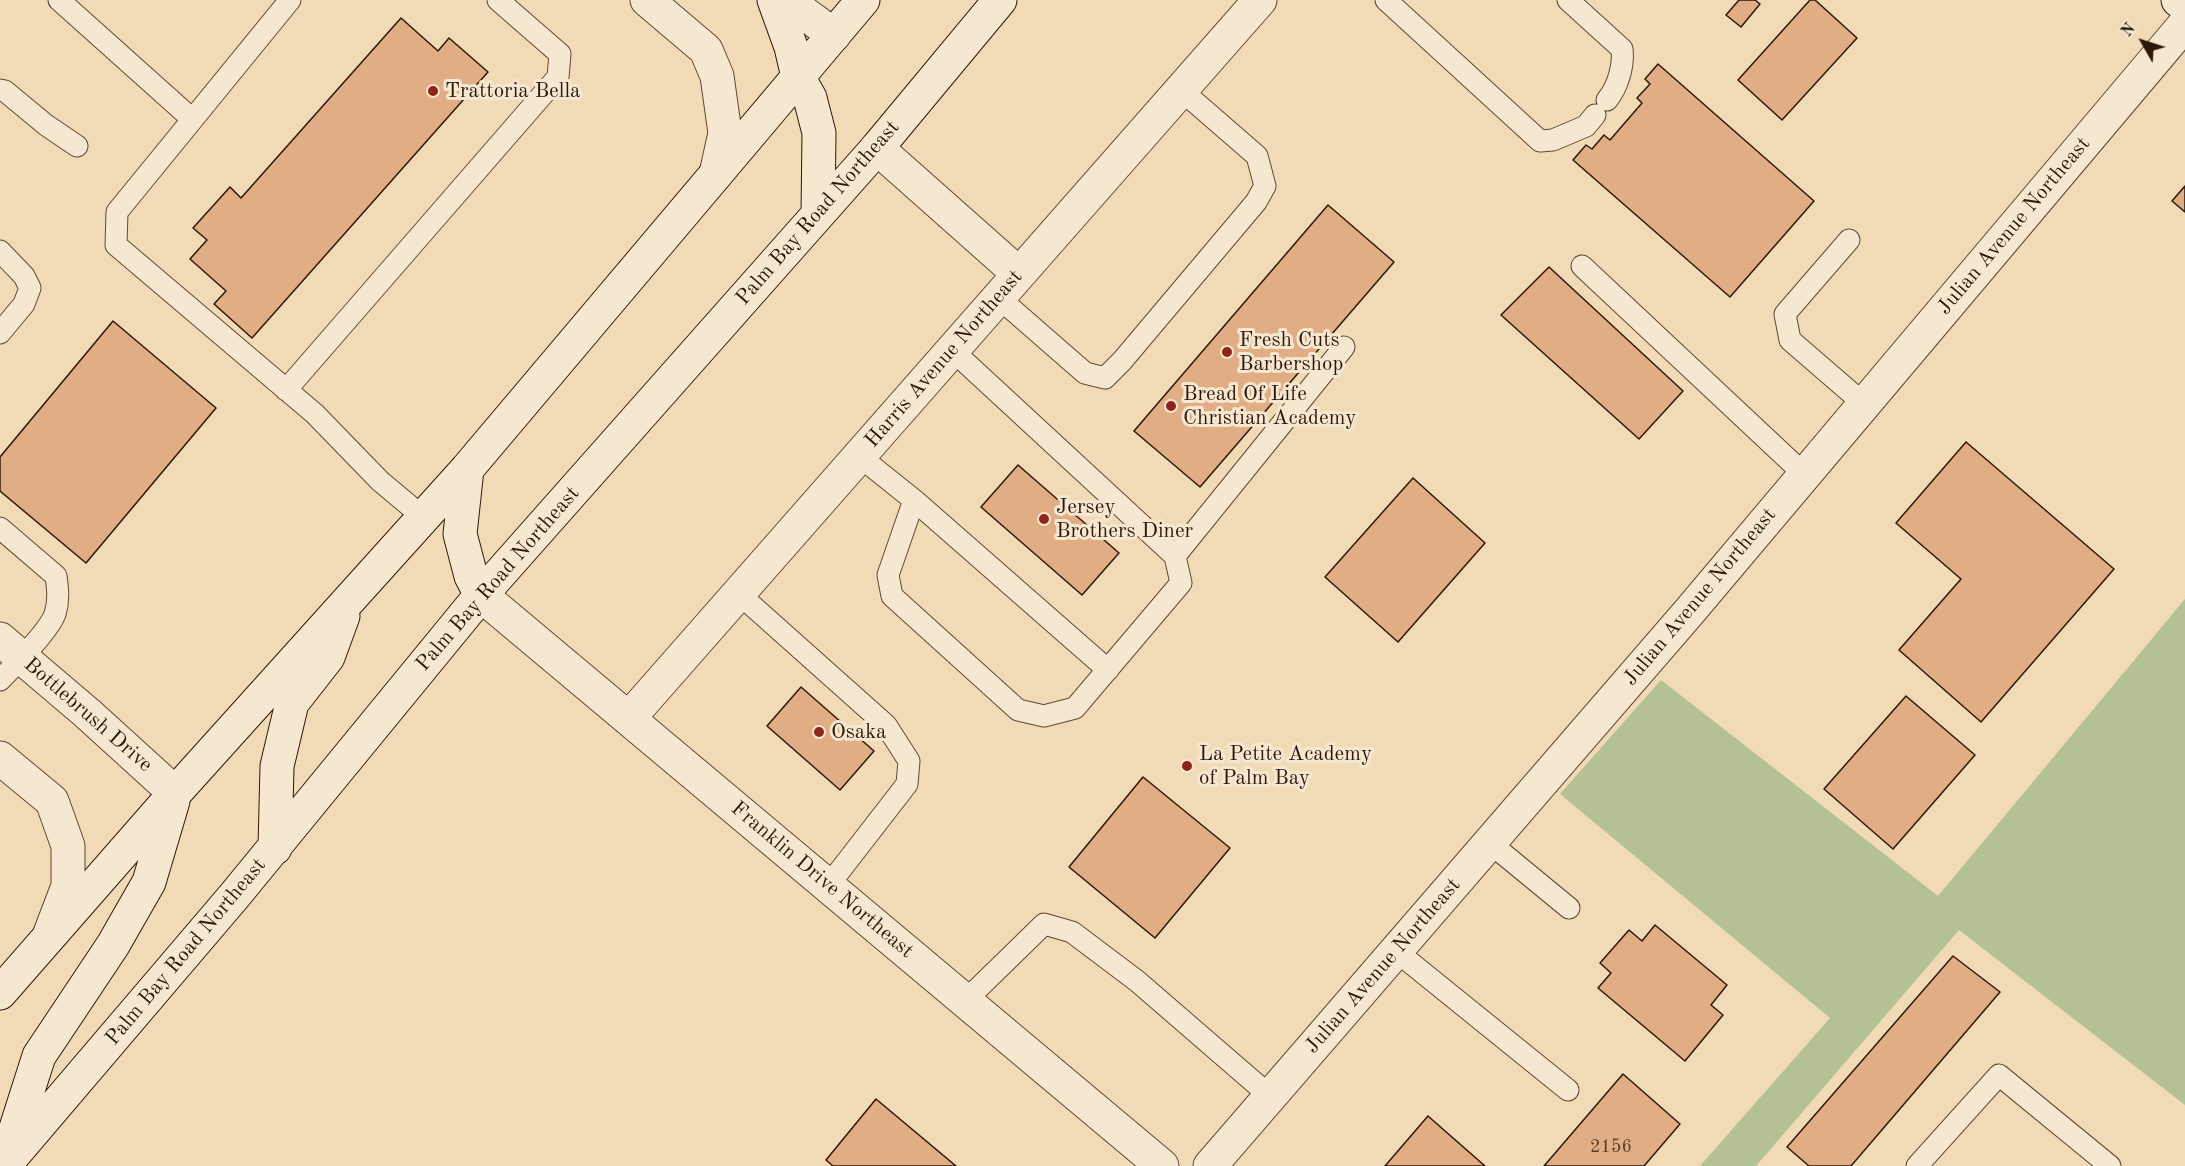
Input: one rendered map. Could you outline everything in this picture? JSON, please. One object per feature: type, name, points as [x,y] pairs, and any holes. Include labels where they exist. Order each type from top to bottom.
[{"type":"street","points":[[647,0],[706,50],[717,76],[725,133],[716,174]]},
{"type":"street","points":[[774,0],[791,47],[798,77],[810,98],[819,133],[818,213]]},
{"type":"street","points":[[786,0],[834,35]]},
{"type":"street","points":[[0,993],[175,793],[467,469],[863,0]]},
{"type":"street","name":"Palm Bay Road Northeast","points":[[4,1166],[275,848],[481,594],[877,148],[1000,0]]},
{"type":"street","name":"Harris Avenue Northeast","points":[[628,718],[1260,0]]},
{"type":"street","points":[[2178,0],[2185,6]]},
{"type":"street","name":"Julian Avenue Northeast","points":[[1210,1166],[1805,475],[2185,24]]},
{"type":"street","points":[[877,148],[1009,286]]},
{"type":"street","points":[[467,469],[460,534],[471,576],[481,594]]},
{"type":"street","name":"Franklin Drive Northeast","points":[[481,594],[1162,1166]]},
{"type":"street","points":[[275,848],[277,766],[292,703],[328,657],[348,600]]},
{"type":"street","name":"Bottlebrush Drive","points":[[8,659],[87,712],[175,793]]},
{"type":"street","points":[[0,758],[52,801],[68,846],[68,886],[49,937]]},
{"type":"street","points":[[4,1166],[39,1056],[113,945],[149,882],[175,793]]},
{"type":"lane","points":[[60,0],[192,119]]},
{"type":"lane","points":[[290,0],[117,212],[117,245],[315,414],[380,481],[423,517]]},
{"type":"lane","points":[[286,390],[558,76],[560,54],[498,0]]},
{"type":"lane","points":[[1394,3],[1540,141],[1553,140],[1586,126],[1612,94],[1624,60],[1622,49],[1568,0]]},
{"type":"lane","points":[[0,90],[77,146]]},
{"type":"lane","points":[[1009,286],[1085,373],[1105,378],[1122,361],[1256,202],[1265,186],[1257,156],[1180,90]]},
{"type":"lane","points":[[1849,240],[1785,314],[1790,340],[1864,404]]},
{"type":"lane","points":[[0,251],[24,276],[30,288],[24,304],[0,333]]},
{"type":"lane","points":[[1582,266],[1805,475]]},
{"type":"lane","points":[[1175,556],[1344,347]]},
{"type":"lane","points":[[914,500],[888,575],[892,596],[1018,710],[1044,716],[1075,708],[1181,583],[1175,556],[952,350]]},
{"type":"lane","points":[[860,456],[914,500],[1108,670]]},
{"type":"lane","points":[[0,528],[56,576],[59,597],[54,616],[8,659]]},
{"type":"lane","points":[[738,593],[886,725],[909,761],[907,784],[828,886]]},
{"type":"lane","points":[[1490,843],[1569,908]]},
{"type":"lane","points":[[965,1001],[1044,924],[1072,932],[1137,981],[1270,1096]]},
{"type":"lane","points":[[1396,951],[1568,1090]]},
{"type":"lane","points":[[1917,1166],[1999,1075],[2109,1166]]},
{"type":"green space","points":[[2185,599],[2185,1105],[1959,930],[1756,1166],[1700,1166],[1830,1018],[1560,794],[1661,680],[1938,896]]},
{"type":"building","points":[[1739,0],[1755,0],[1760,4],[1741,27],[1726,15]]},
{"type":"building","points":[[1810,0],[1815,0],[1857,38],[1782,120],[1738,80]]},
{"type":"building","points":[[401,18],[438,51],[449,38],[488,72],[252,338],[214,304],[226,291],[190,259],[207,240],[193,228],[230,187],[241,198]]},
{"type":"building","points":[[1658,64],[1814,201],[1730,297],[1573,160],[1586,145],[1592,149],[1604,135],[1610,140],[1642,103],[1637,98],[1650,84],[1645,79]]},
{"type":"building","points":[[2185,186],[2185,212],[2172,201]]},
{"type":"building","points":[[1328,205],[1394,262],[1200,487],[1134,431]]},
{"type":"building","points":[[1549,267],[1683,391],[1639,439],[1501,315]]},
{"type":"building","points":[[113,321],[216,408],[86,563],[0,491],[0,457]]},
{"type":"building","points":[[1966,442],[2114,569],[1981,722],[1899,650],[1961,579],[1896,523]]},
{"type":"building","points":[[1018,465],[1119,553],[1082,595],[981,507]]},
{"type":"building","points":[[1413,478],[1485,543],[1398,642],[1325,577]]},
{"type":"building","points":[[801,687],[874,751],[840,790],[767,726]]},
{"type":"building","points":[[1906,696],[1975,755],[1893,849],[1824,789]]},
{"type":"building","points":[[1143,777],[1230,848],[1155,938],[1069,867]]},
{"type":"building","points":[[1655,925],[1727,985],[1711,1005],[1723,1015],[1685,1061],[1598,988],[1611,973],[1600,963],[1629,930],[1642,941]]},
{"type":"building","points":[[1953,956],[2000,992],[1851,1166],[1809,1166],[1787,1147]]},
{"type":"building","points":[[1623,1074],[1680,1124],[1644,1166],[1544,1166]]},
{"type":"building","points":[[876,1099],[956,1166],[833,1166],[826,1160]]},
{"type":"building","points":[[1428,1116],[1485,1166],[1385,1166]]},
{"type":"place","name":"Trattoria Bella","points":[[433,91]]},
{"type":"place","name":"Fresh Cuts Barbershop","points":[[1227,352]]},
{"type":"place","name":"Bread Of Life Christian Academy","points":[[1171,406]]},
{"type":"place","name":"Jersey Brothers Diner","points":[[1044,519]]},
{"type":"place","name":"Osaka","points":[[819,732]]},
{"type":"place","name":"La Petite Academy of Palm Bay","points":[[1187,766]]}]
